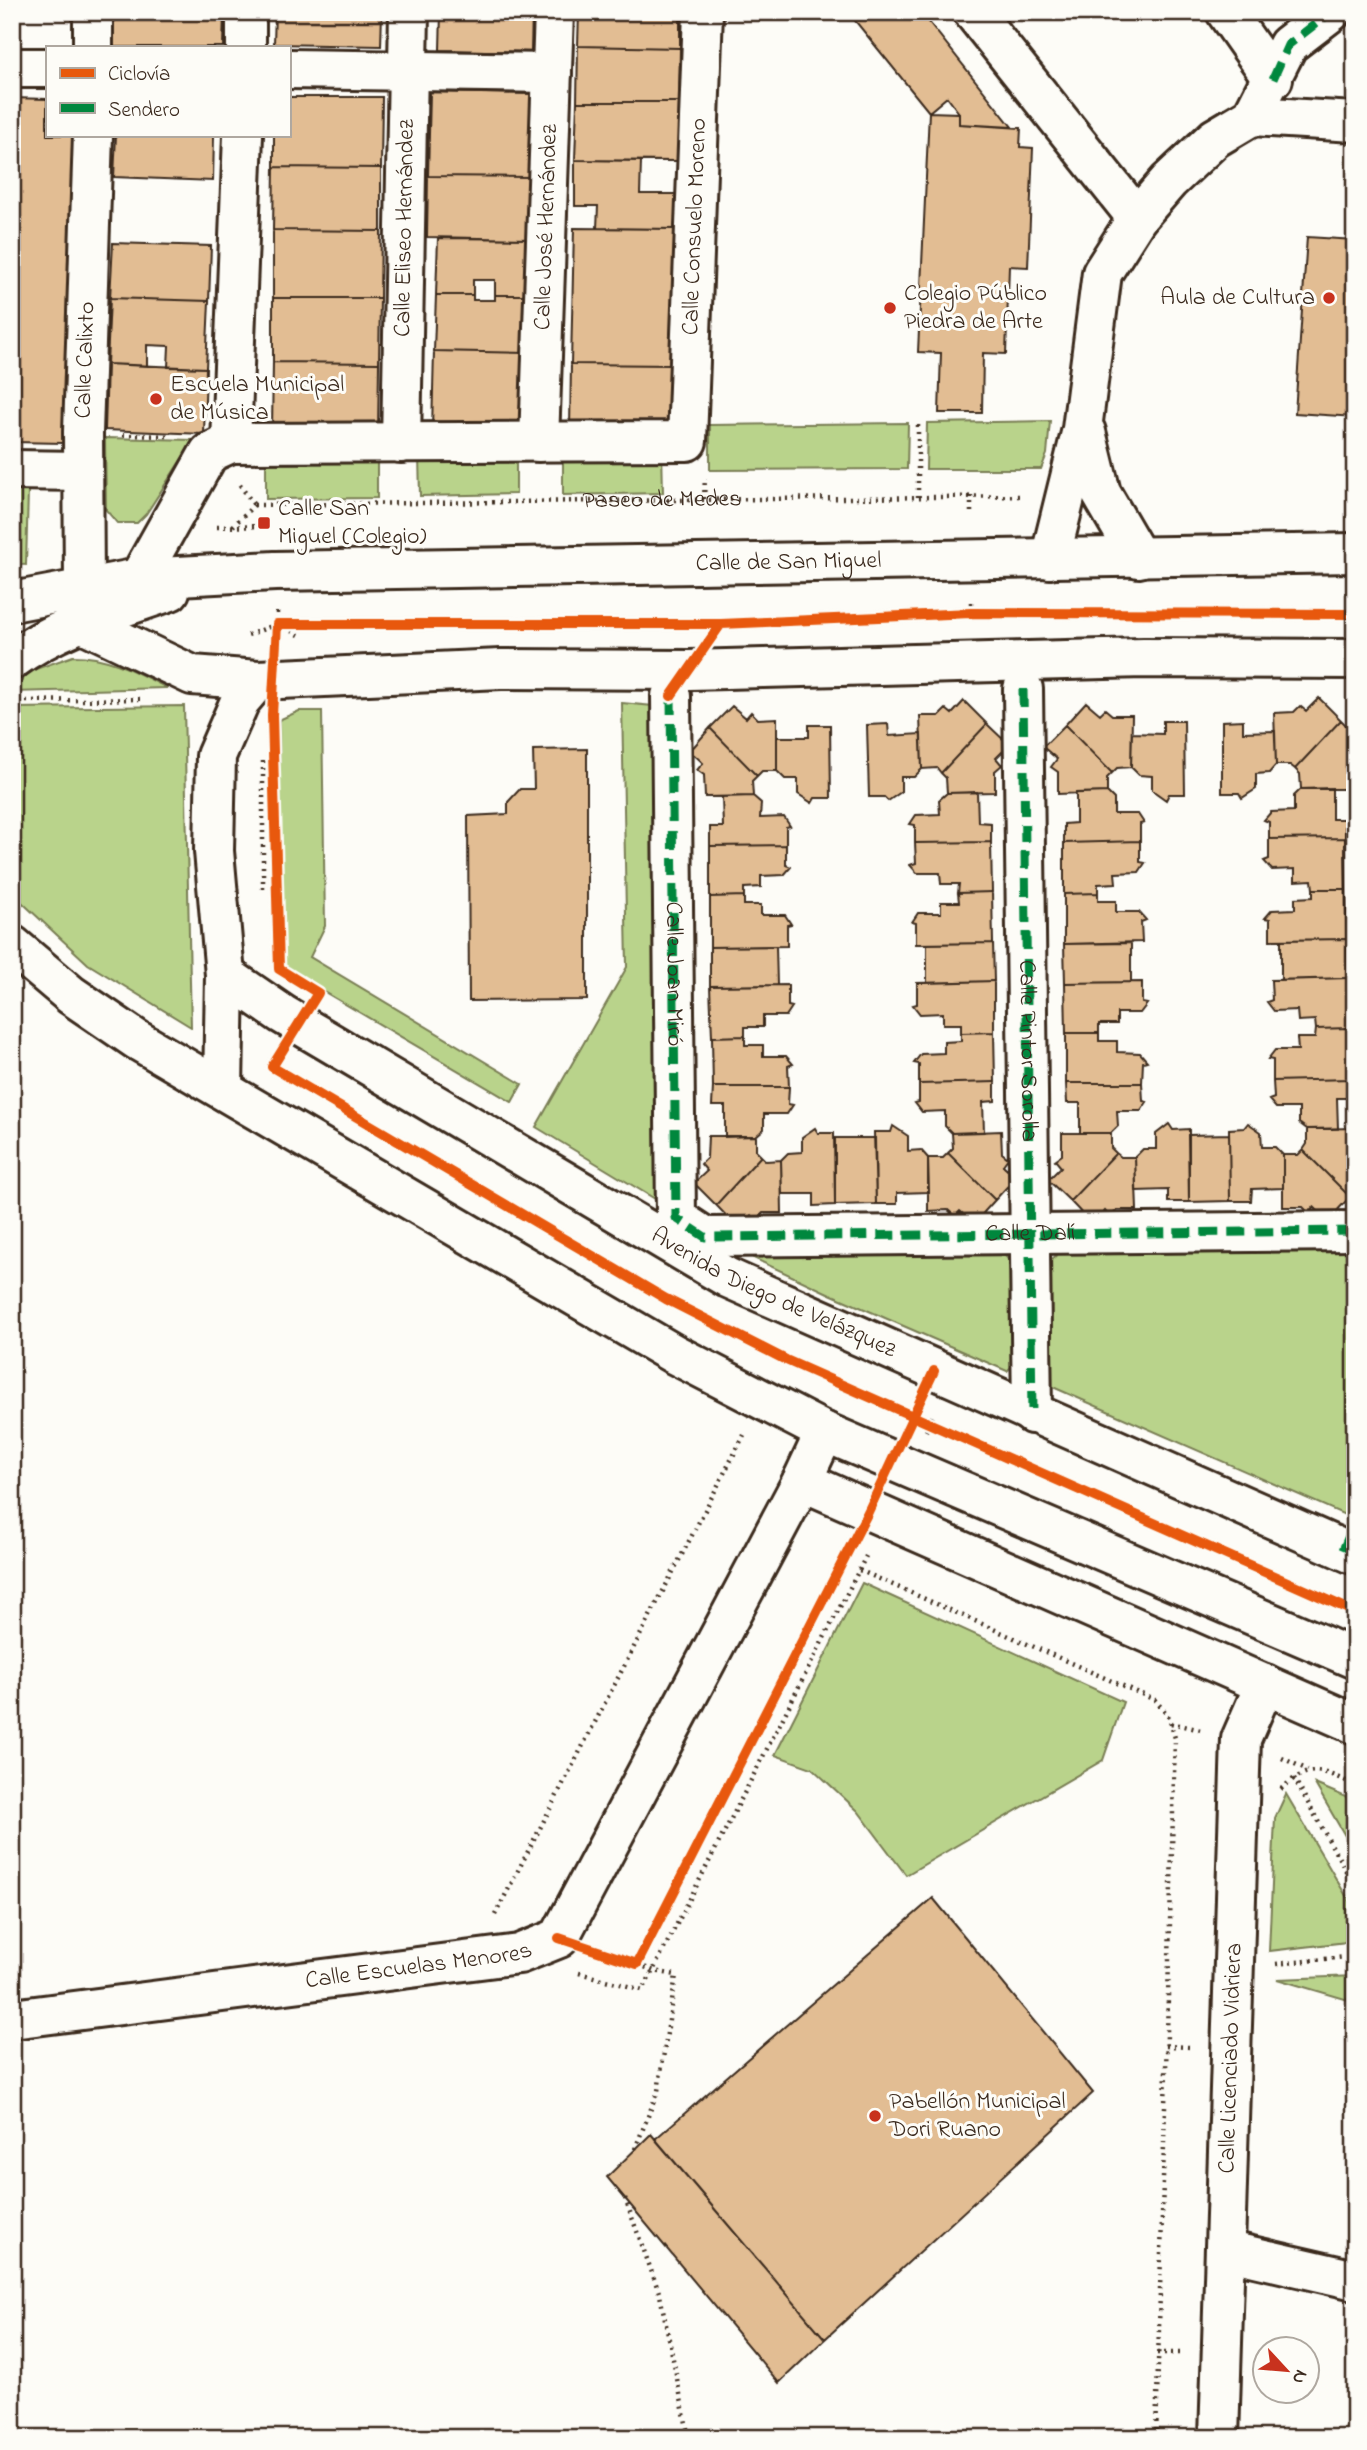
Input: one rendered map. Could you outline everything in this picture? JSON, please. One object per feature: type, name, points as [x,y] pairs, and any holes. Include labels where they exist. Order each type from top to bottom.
[{"type":"street","points":[[93,12],[93,46]]},
{"type":"street","points":[[246,12],[246,46]]},
{"type":"street","name":"Calle Eliseo Hernández","points":[[401,443],[410,12]]},
{"type":"street","name":"Calle José Hernández","points":[[539,442],[554,12]]},
{"type":"street","name":"Calle Consuelo Moreno","points":[[539,442],[687,441],[704,12]]},
{"type":"street","points":[[973,12],[1137,218]]},
{"type":"street","points":[[1226,12],[1280,62]]},
{"type":"street","points":[[1050,559],[1076,465],[1084,422],[1102,273],[1137,218],[1169,181],[1215,138],[1252,116],[1280,62],[1331,12]]},
{"type":"street","points":[[12,68],[46,68]]},
{"type":"street","points":[[290,69],[552,73]]},
{"type":"street","points":[[1252,116],[1355,122]]},
{"type":"street","name":"Calle Calixto","points":[[83,605],[83,471],[93,136]]},
{"type":"street","points":[[231,443],[243,136]]},
{"type":"street","points":[[1084,422],[1101,493],[1139,558]]},
{"type":"street","points":[[139,578],[209,453],[231,443],[539,442]]},
{"type":"street","points":[[12,470],[83,471]]},
{"type":"street","name":"Calle de San Miguel","points":[[12,660],[83,605],[139,578],[221,574],[1355,553]]},
{"type":"street","name":"Calle de San Miguel","points":[[12,602],[83,605],[221,574]]},
{"type":"street","points":[[83,605],[192,675],[267,679],[501,670],[690,670],[1144,658],[1355,659]]},
{"type":"street","points":[[223,1089],[225,975],[214,852],[216,756],[240,701],[267,679]]},
{"type":"street","name":"Calle Pintor Sorolla","points":[[1023,689],[1032,1414]]},
{"type":"street","name":"Calle Joan Miró","points":[[671,696],[676,1218],[705,1237]]},
{"type":"street","points":[[12,945],[71,995],[137,1040],[674,1354],[825,1432],[1355,1660]]},
{"type":"street","name":"Avenida Diego de Velázquez","points":[[225,975],[282,1014],[728,1278],[1032,1414],[1351,1542]]},
{"type":"street","name":"Calle Dalí","points":[[705,1237],[1355,1231]]},
{"type":"street","points":[[825,1432],[802,1481],[884,1520],[1355,1724]]},
{"type":"street","name":"Calle Escuelas Menores","points":[[12,2019],[519,1954],[559,1938],[802,1481]]},
{"type":"street","name":"Calle Licenciado Vidriera","points":[[1219,2438],[1241,1740],[1265,1684]]},
{"type":"street","points":[[1225,2250],[1355,2280]]},
{"type":"path","points":[[918,423],[918,497]]},
{"type":"path","points":[[115,435],[170,436],[170,433]]},
{"type":"path","points":[[971,600],[971,626]]},
{"type":"path","points":[[267,679],[277,611]]},
{"type":"path","points":[[957,614],[984,614]]},
{"type":"path","points":[[277,624],[305,624]]},
{"type":"path","points":[[277,624],[301,636]]},
{"type":"path","points":[[12,701],[149,699]]},
{"type":"path","points":[[268,752],[275,849]]},
{"type":"path","points":[[263,897],[268,752]]},
{"type":"path","points":[[892,1461],[914,1417],[942,1429]]},
{"type":"path","points":[[492,1922],[747,1431]]},
{"type":"path","points":[[654,1971],[859,1570],[1155,1700],[1168,1714],[1175,1738],[1156,2438]]},
{"type":"path","points":[[1294,1778],[1355,1888]]},
{"type":"path","points":[[637,1964],[643,1952]]},
{"type":"path","points":[[1275,1964],[1355,1956]]},
{"type":"path","points":[[624,1959],[654,1971],[676,1975],[658,2091],[635,2149]]},
{"type":"path","points":[[625,2198],[660,2295],[689,2438]]},
{"type":"green space","points":[[1050,421],[1047,454],[1041,469],[926,469],[927,423]]},
{"type":"green space","points":[[908,423],[907,469],[710,470],[710,425]]},
{"type":"green space","points":[[105,438],[194,440],[146,514],[137,523],[117,523],[106,510]]},
{"type":"green space","points":[[662,449],[663,493],[563,495],[563,452]]},
{"type":"green space","points":[[516,453],[516,494],[420,496],[419,455]]},
{"type":"green space","points":[[377,456],[377,498],[266,499],[266,457]]},
{"type":"green space","points":[[12,487],[28,491],[26,565],[12,564]]},
{"type":"green space","points":[[73,656],[110,662],[167,688],[12,692],[30,671]]},
{"type":"green space","points":[[622,703],[653,706],[665,1205],[536,1127],[627,967]]},
{"type":"green space","points":[[184,706],[191,1027],[88,964],[12,893],[12,708]]},
{"type":"green space","points":[[299,711],[322,711],[325,926],[310,957],[522,1084],[512,1102],[282,967],[279,720]]},
{"type":"green space","points":[[1355,1239],[1355,1492],[1345,1515],[1046,1384],[1044,1267],[1070,1242]]},
{"type":"green space","points":[[989,1240],[1017,1268],[1017,1361],[1007,1371],[730,1247]]},
{"type":"green space","points":[[862,1583],[1123,1702],[1103,1760],[906,1875],[858,1811],[812,1768],[775,1755]]},
{"type":"green space","points":[[1315,1784],[1355,1801],[1355,1853]]},
{"type":"green space","points":[[1286,1794],[1355,1911],[1355,1941],[1269,1951],[1275,1818]]},
{"type":"green space","points":[[1355,1976],[1355,2002],[1277,1979]]},
{"type":"building","points":[[114,12],[224,12],[223,46],[113,46]]},
{"type":"building","points":[[275,12],[382,12],[381,46],[274,44]]},
{"type":"building","points":[[441,12],[532,12],[531,52],[440,50]]},
{"type":"building","points":[[579,12],[680,12],[680,48],[578,46]]},
{"type":"building","points":[[848,12],[921,12],[1012,127],[959,124],[959,113],[947,97],[929,112]]},
{"type":"building","points":[[578,46],[680,48],[679,102],[577,102]]},
{"type":"building","points":[[430,92],[536,94],[534,177],[428,176]]},
{"type":"building","points":[[290,97],[382,97],[381,168],[274,167],[274,136],[290,136]]},
{"type":"building","points":[[12,98],[46,99],[46,136],[74,136],[64,443],[12,442]]},
{"type":"building","points":[[577,102],[679,102],[678,161],[575,160]]},
{"type":"building","points":[[929,112],[959,113],[959,124],[1021,128],[1020,147],[1033,148],[1028,267],[1009,266],[1006,354],[983,353],[982,413],[939,413],[941,353],[918,352]]},
{"type":"building","points":[[116,136],[214,136],[213,181],[114,177]]},
{"type":"building","points":[[575,160],[641,161],[640,194],[676,194],[676,229],[597,228],[598,206],[575,206]]},
{"type":"building","points":[[274,167],[381,168],[381,231],[273,230]]},
{"type":"building","points":[[428,176],[534,177],[532,239],[427,237]]},
{"type":"building","points":[[574,228],[676,229],[673,365],[571,364]]},
{"type":"building","points":[[273,230],[381,231],[380,298],[273,298]]},
{"type":"building","name":"Aula de Cultura","points":[[1307,237],[1355,240],[1355,356],[1351,381],[1355,381],[1355,417],[1295,413]]},
{"type":"building","points":[[438,238],[532,239],[530,295],[495,295],[495,280],[473,280],[473,295],[436,295]]},
{"type":"building","points":[[113,243],[211,246],[209,301],[110,298]]},
{"type":"building","points":[[436,295],[473,295],[473,300],[495,300],[495,295],[530,295],[528,353],[434,351]]},
{"type":"building","points":[[110,298],[209,301],[206,368],[168,367],[169,346],[147,345],[147,366],[107,364]]},
{"type":"building","points":[[273,298],[380,298],[379,363],[273,362]]},
{"type":"building","points":[[434,351],[528,353],[526,432],[432,430]]},
{"type":"building","points":[[273,362],[379,363],[378,432],[272,431]]},
{"type":"building","name":"Escuela Municipal de Música","points":[[107,364],[206,368],[204,434],[105,430]]},
{"type":"building","points":[[571,364],[673,365],[671,431],[570,430]]},
{"type":"building","points":[[1319,698],[1341,720],[1295,769],[1290,765],[1276,765],[1274,713],[1294,712],[1300,706],[1306,711]]},
{"type":"building","points":[[964,701],[987,724],[941,773],[937,768],[922,769],[920,716],[939,716],[946,709],[952,714]]},
{"type":"building","points":[[1086,702],[1100,714],[1105,709],[1112,715],[1132,715],[1131,767],[1117,768],[1112,773],[1065,725]]},
{"type":"building","points":[[732,706],[746,718],[751,712],[758,719],[777,718],[777,771],[762,771],[757,776],[710,728]]},
{"type":"building","points":[[1243,720],[1243,732],[1275,731],[1276,765],[1269,773],[1256,774],[1256,789],[1242,798],[1239,793],[1222,793],[1222,721]]},
{"type":"building","points":[[1341,720],[1355,734],[1355,750],[1349,754],[1355,760],[1350,767],[1349,789],[1301,789],[1300,774],[1295,769]]},
{"type":"building","points":[[1163,721],[1184,721],[1185,794],[1169,794],[1166,800],[1152,790],[1152,776],[1139,775],[1131,767],[1132,733],[1163,734]]},
{"type":"building","points":[[888,724],[889,736],[921,734],[922,769],[914,777],[901,777],[901,792],[888,801],[884,797],[869,797],[867,725]]},
{"type":"building","points":[[987,724],[1009,745],[996,758],[1002,765],[995,771],[995,792],[947,793],[946,778],[941,773]]},
{"type":"building","points":[[809,725],[830,725],[831,798],[815,798],[812,803],[798,794],[798,779],[785,779],[777,771],[777,737],[809,737]]},
{"type":"building","points":[[1065,725],[1112,773],[1107,778],[1107,792],[1058,794],[1058,772],[1051,767],[1057,759],[1043,747]]},
{"type":"building","points":[[710,728],[757,776],[752,781],[753,796],[705,797],[704,775],[697,770],[703,763],[690,751]]},
{"type":"building","points":[[587,749],[587,1000],[469,1001],[468,816],[508,814],[508,802],[520,789],[534,789],[533,750]]},
{"type":"building","points":[[1332,788],[1332,819],[1345,819],[1345,838],[1269,839],[1269,822],[1264,820],[1271,812],[1294,811],[1294,796],[1301,789]]},
{"type":"building","points":[[977,792],[978,822],[991,823],[991,842],[915,843],[915,825],[910,824],[916,815],[940,814],[939,800],[947,793]]},
{"type":"building","points":[[1107,792],[1114,799],[1114,814],[1138,814],[1144,823],[1140,824],[1140,841],[1064,843],[1064,824],[1076,823],[1076,793]]},
{"type":"building","points":[[753,796],[761,803],[760,818],[784,817],[790,826],[786,827],[786,845],[710,846],[710,827],[723,827],[722,797]]},
{"type":"building","points":[[1345,838],[1346,889],[1313,889],[1312,880],[1295,881],[1295,869],[1272,870],[1264,861],[1269,859],[1269,839]]},
{"type":"building","points":[[1140,841],[1140,862],[1145,863],[1139,872],[1115,873],[1116,883],[1098,884],[1098,893],[1064,894],[1064,843]]},
{"type":"building","points":[[991,842],[992,892],[958,893],[959,884],[941,884],[940,873],[917,873],[910,865],[916,863],[915,843]]},
{"type":"building","points":[[786,845],[786,865],[791,867],[784,875],[761,876],[761,887],[744,888],[744,896],[710,897],[710,846]]},
{"type":"building","points":[[1313,889],[1346,889],[1347,939],[1270,940],[1270,919],[1265,918],[1272,910],[1295,909],[1295,898],[1313,897]]},
{"type":"building","points":[[992,892],[993,943],[916,944],[916,923],[912,922],[918,913],[941,913],[941,902],[959,902],[958,893]]},
{"type":"building","points":[[1098,893],[1098,901],[1116,901],[1116,912],[1139,912],[1146,920],[1141,922],[1142,942],[1064,944],[1064,894]]},
{"type":"building","points":[[744,896],[744,905],[761,905],[761,915],[785,915],[791,924],[787,925],[787,946],[710,947],[710,897]]},
{"type":"building","points":[[1347,939],[1348,978],[1281,980],[1281,940]]},
{"type":"building","points":[[993,943],[994,981],[927,983],[927,944]]},
{"type":"building","points":[[1131,943],[1131,982],[1065,983],[1064,944]]},
{"type":"building","points":[[776,946],[777,985],[710,986],[710,947]]},
{"type":"building","points":[[1348,978],[1349,1028],[1316,1029],[1315,1020],[1298,1021],[1297,1010],[1274,1011],[1267,1002],[1272,1000],[1271,980]]},
{"type":"building","points":[[994,981],[994,1032],[961,1033],[961,1024],[943,1024],[943,1013],[920,1014],[913,1005],[917,1004],[917,983]]},
{"type":"building","points":[[1142,982],[1142,1003],[1147,1004],[1140,1013],[1117,1013],[1117,1024],[1099,1024],[1099,1033],[1066,1033],[1065,983]]},
{"type":"building","points":[[788,985],[788,1006],[792,1007],[786,1016],[763,1016],[763,1027],[745,1027],[745,1036],[712,1037],[710,986]]},
{"type":"building","points":[[1349,1028],[1350,1079],[1273,1081],[1273,1060],[1268,1059],[1275,1050],[1298,1050],[1297,1038],[1315,1038],[1316,1029]]},
{"type":"building","points":[[994,1032],[995,1082],[919,1084],[919,1064],[914,1063],[921,1054],[944,1053],[944,1042],[961,1041],[961,1033]]},
{"type":"building","points":[[1066,1033],[1099,1033],[1099,1041],[1117,1041],[1117,1052],[1140,1053],[1147,1061],[1143,1062],[1142,1083],[1066,1083]]},
{"type":"building","points":[[745,1036],[745,1045],[763,1045],[763,1056],[786,1056],[793,1064],[788,1066],[789,1087],[713,1087],[712,1037]]},
{"type":"building","points":[[1350,1079],[1350,1098],[1337,1098],[1338,1129],[1307,1129],[1299,1123],[1299,1108],[1276,1108],[1269,1100],[1274,1098],[1273,1081]]},
{"type":"building","points":[[995,1082],[995,1101],[983,1102],[984,1132],[952,1133],[945,1126],[945,1111],[922,1112],[915,1103],[919,1102],[919,1084]]},
{"type":"building","points":[[1066,1083],[1142,1083],[1143,1101],[1147,1102],[1141,1111],[1117,1111],[1118,1126],[1111,1133],[1080,1133],[1080,1103],[1067,1103]]},
{"type":"building","points":[[713,1087],[789,1087],[788,1104],[793,1105],[787,1114],[764,1114],[764,1129],[756,1136],[725,1137],[725,1106],[712,1106]]},
{"type":"building","points":[[1248,1123],[1261,1132],[1262,1147],[1275,1147],[1283,1155],[1283,1188],[1252,1189],[1251,1201],[1230,1201],[1229,1129],[1244,1128]]},
{"type":"building","points":[[1169,1124],[1173,1130],[1189,1129],[1189,1202],[1168,1202],[1168,1190],[1136,1191],[1135,1157],[1143,1149],[1156,1149],[1156,1134]]},
{"type":"building","points":[[893,1126],[908,1136],[908,1151],[921,1150],[928,1158],[929,1192],[897,1193],[897,1204],[876,1204],[874,1132],[891,1132]]},
{"type":"building","points":[[815,1128],[818,1133],[834,1133],[835,1205],[814,1206],[814,1194],[782,1194],[781,1160],[788,1153],[802,1152],[802,1137]]},
{"type":"building","points":[[1355,1128],[1355,1191],[1350,1197],[1303,1150],[1307,1144],[1307,1129]]},
{"type":"building","points":[[1001,1131],[1002,1153],[1008,1158],[1003,1165],[1016,1177],[995,1200],[948,1153],[953,1148],[952,1133]]},
{"type":"building","points":[[1062,1133],[1111,1133],[1111,1148],[1116,1153],[1070,1201],[1048,1180],[1061,1167],[1055,1160],[1062,1155]]},
{"type":"building","points":[[1229,1134],[1230,1201],[1189,1202],[1188,1135]]},
{"type":"building","points":[[708,1136],[756,1136],[756,1151],[761,1156],[716,1205],[694,1183],[707,1171],[701,1164],[707,1158]]},
{"type":"building","points":[[835,1138],[875,1138],[876,1204],[835,1205]]},
{"type":"building","points":[[1303,1150],[1350,1197],[1328,1220],[1314,1207],[1309,1213],[1303,1207],[1283,1207],[1283,1155],[1298,1155]]},
{"type":"building","points":[[948,1153],[995,1200],[974,1223],[960,1211],[955,1216],[948,1210],[928,1211],[928,1158],[943,1158]]},
{"type":"building","points":[[1116,1153],[1121,1157],[1135,1157],[1137,1210],[1117,1210],[1110,1216],[1105,1211],[1092,1224],[1070,1201]]},
{"type":"building","points":[[761,1156],[766,1161],[781,1160],[782,1213],[763,1213],[756,1220],[751,1215],[737,1227],[716,1205]]},
{"type":"building","name":"Pabellón Municipal Dori Ruano","points":[[933,1898],[1093,2093],[825,2339],[655,2139]]},
{"type":"building","points":[[651,2134],[825,2339],[779,2383],[607,2177]]},
{"type":"marked path","points":[[1273,79],[1288,45],[1331,12]]},
{"type":"marked path","points":[[1023,689],[1032,1414]]},
{"type":"marked path","points":[[671,696],[676,1218],[705,1237],[1355,1231]]},
{"type":"marked path","points":[[1343,1550],[1355,1522]]},
{"type":"cycle path","points":[[1355,614],[971,613],[721,624],[277,624],[272,715],[279,969],[318,993],[272,1067],[666,1299],[786,1360],[1355,1612]]},
{"type":"cycle path","points":[[671,696],[721,624]]},
{"type":"cycle path","points":[[559,1938],[637,1964],[868,1512],[934,1371]]},
{"type":"place","name":"Aula de Cultura","points":[[1329,298]]},
{"type":"place","name":"Colegio Público Piedra de Arte","points":[[890,308]]},
{"type":"place","name":"Escuela Municipal de Música","points":[[156,399]]},
{"type":"place","name":"Calle San Miguel (Colegio)","points":[[264,523]]},
{"type":"place","name":"Pabellón Municipal Dori Ruano","points":[[875,2116]]}]
